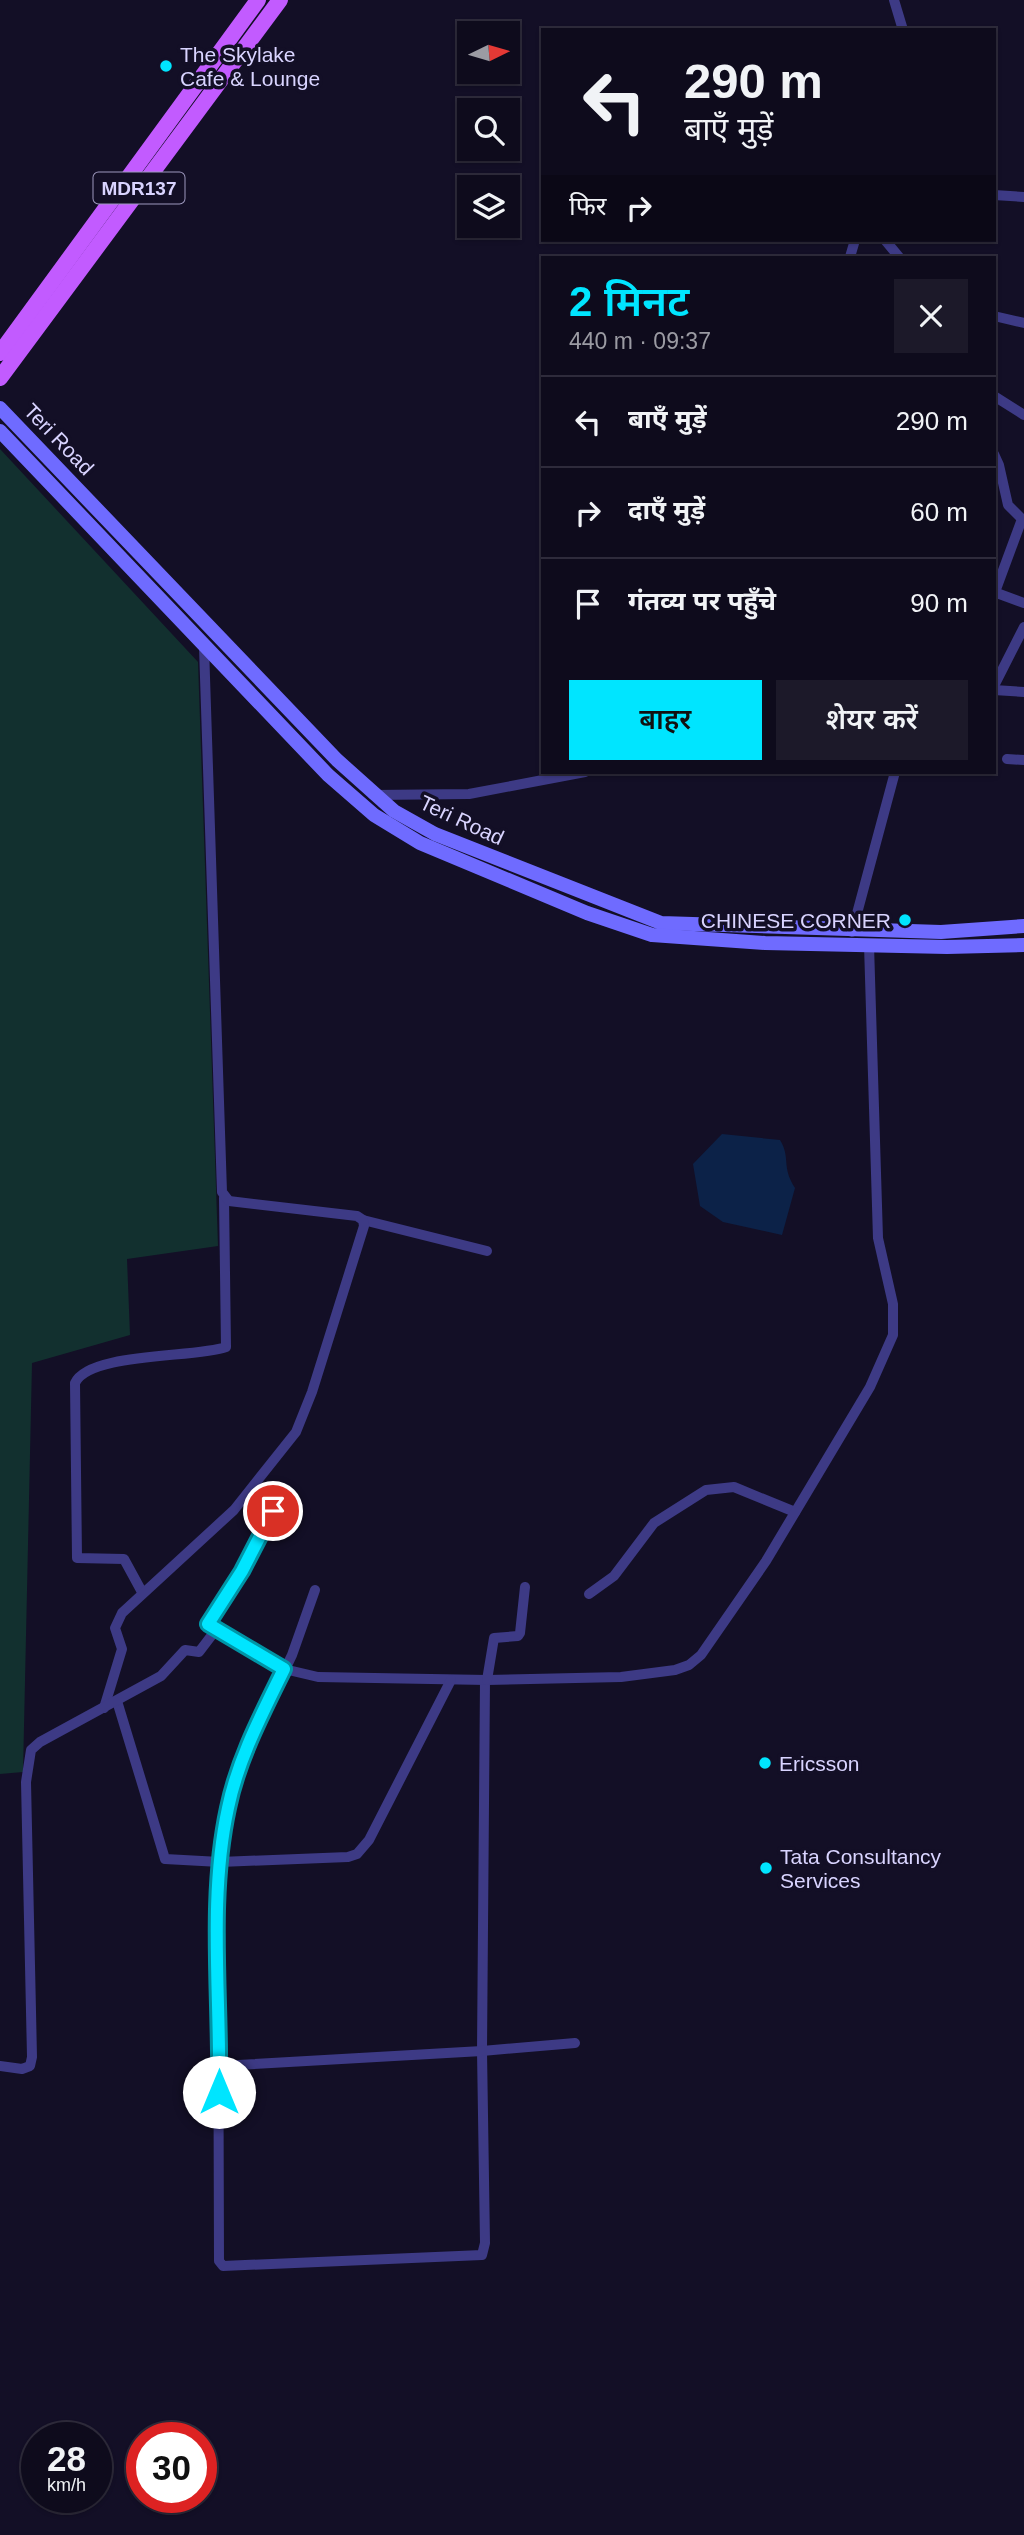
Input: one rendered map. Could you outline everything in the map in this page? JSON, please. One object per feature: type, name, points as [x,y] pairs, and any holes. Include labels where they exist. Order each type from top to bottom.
[{"type":"main road","name":"MDR137","points":[[0,353],[258,0]]},
{"type":"main road","name":"MDR137","points":[[0,378],[172,142],[280,0]]},
{"type":"street","points":[[894,0],[902,28]]},
{"type":"street","points":[[996,195],[1024,197]]},
{"type":"street","points":[[887,242],[898,256]]},
{"type":"street","points":[[996,316],[1024,323]]},
{"type":"street","points":[[996,397],[1024,415]]},
{"type":"street","name":"Teri Road","points":[[0,408],[337,760],[404,817],[455,844],[645,919],[678,925],[822,937],[852,932],[941,933],[1024,926]]},
{"type":"street","points":[[0,431],[204,647],[353,797],[390,826],[429,848],[621,926],[678,939],[822,937],[869,945],[1024,945]]},
{"type":"street","points":[[996,461],[1008,505],[1022,519],[996,587]]},
{"type":"street","points":[[996,593],[1024,603]]},
{"type":"street","points":[[996,684],[1024,627]]},
{"type":"street","points":[[142,1592],[124,1559],[77,1558],[75,1383],[80,1376],[93,1370],[131,1359],[226,1347],[225,1198],[204,647]]},
{"type":"street","points":[[996,688],[1024,692]]},
{"type":"street","points":[[1007,759],[1024,760]]},
{"type":"street","points":[[353,797],[377,794],[469,794],[574,774]]},
{"type":"street","points":[[852,932],[894,774]]},
{"type":"street","points":[[273,1511],[242,1571],[209,1622],[214,1629],[284,1669],[318,1677],[486,1680],[621,1677],[660,1673],[689,1665],[712,1640],[795,1512],[875,1377],[890,1346],[894,1327],[893,1304],[878,1238],[869,945]]},
{"type":"street","points":[[225,1198],[357,1216],[363,1220],[486,1251]]},
{"type":"street","points":[[104,1708],[122,1649],[115,1624],[142,1592],[234,1510],[296,1432],[312,1392],[363,1220]]},
{"type":"street","points":[[589,1594],[614,1576],[654,1523],[706,1490],[734,1487],[795,1512]]},
{"type":"street","points":[[315,1590],[284,1669],[239,1770],[228,1807],[220,1862],[219,2261],[223,2266],[472,2258],[482,2255],[485,2243],[482,2051],[486,1680],[494,1638],[518,1636],[520,1633],[525,1587]]},
{"type":"street","points":[[0,2066],[25,2068],[32,2057],[26,1763],[31,1750],[40,1742],[166,1672],[185,1650],[199,1652],[214,1629]]},
{"type":"street","points":[[117,1701],[138,1762],[161,1853],[172,1862],[357,1854],[374,1830],[451,1680]]},
{"type":"street","points":[[220,2066],[575,2043]]},
{"type":"green space","points":[[0,449],[198,662],[218,1246],[127,1259],[130,1335],[32,1363],[23,1772],[0,1774]]},
{"type":"water","points":[[722,1134],[780,1140],[785,1152],[788,1174],[795,1188],[782,1235],[723,1222],[700,1206],[693,1164]]},
{"type":"place","name":"The Skylake Cafe & Lounge","points":[[166,66]]},
{"type":"place","name":"CHINESE CORNER","points":[[905,920]]},
{"type":"place","name":"Ericsson","points":[[765,1763]]},
{"type":"place","name":"Tata Consultancy Services","points":[[766,1868]]},
{"type":"route","points":[[219,2092],[218,1923],[224,1827],[232,1791],[251,1736],[284,1669],[208,1624],[242,1571],[273,1511]]}]
